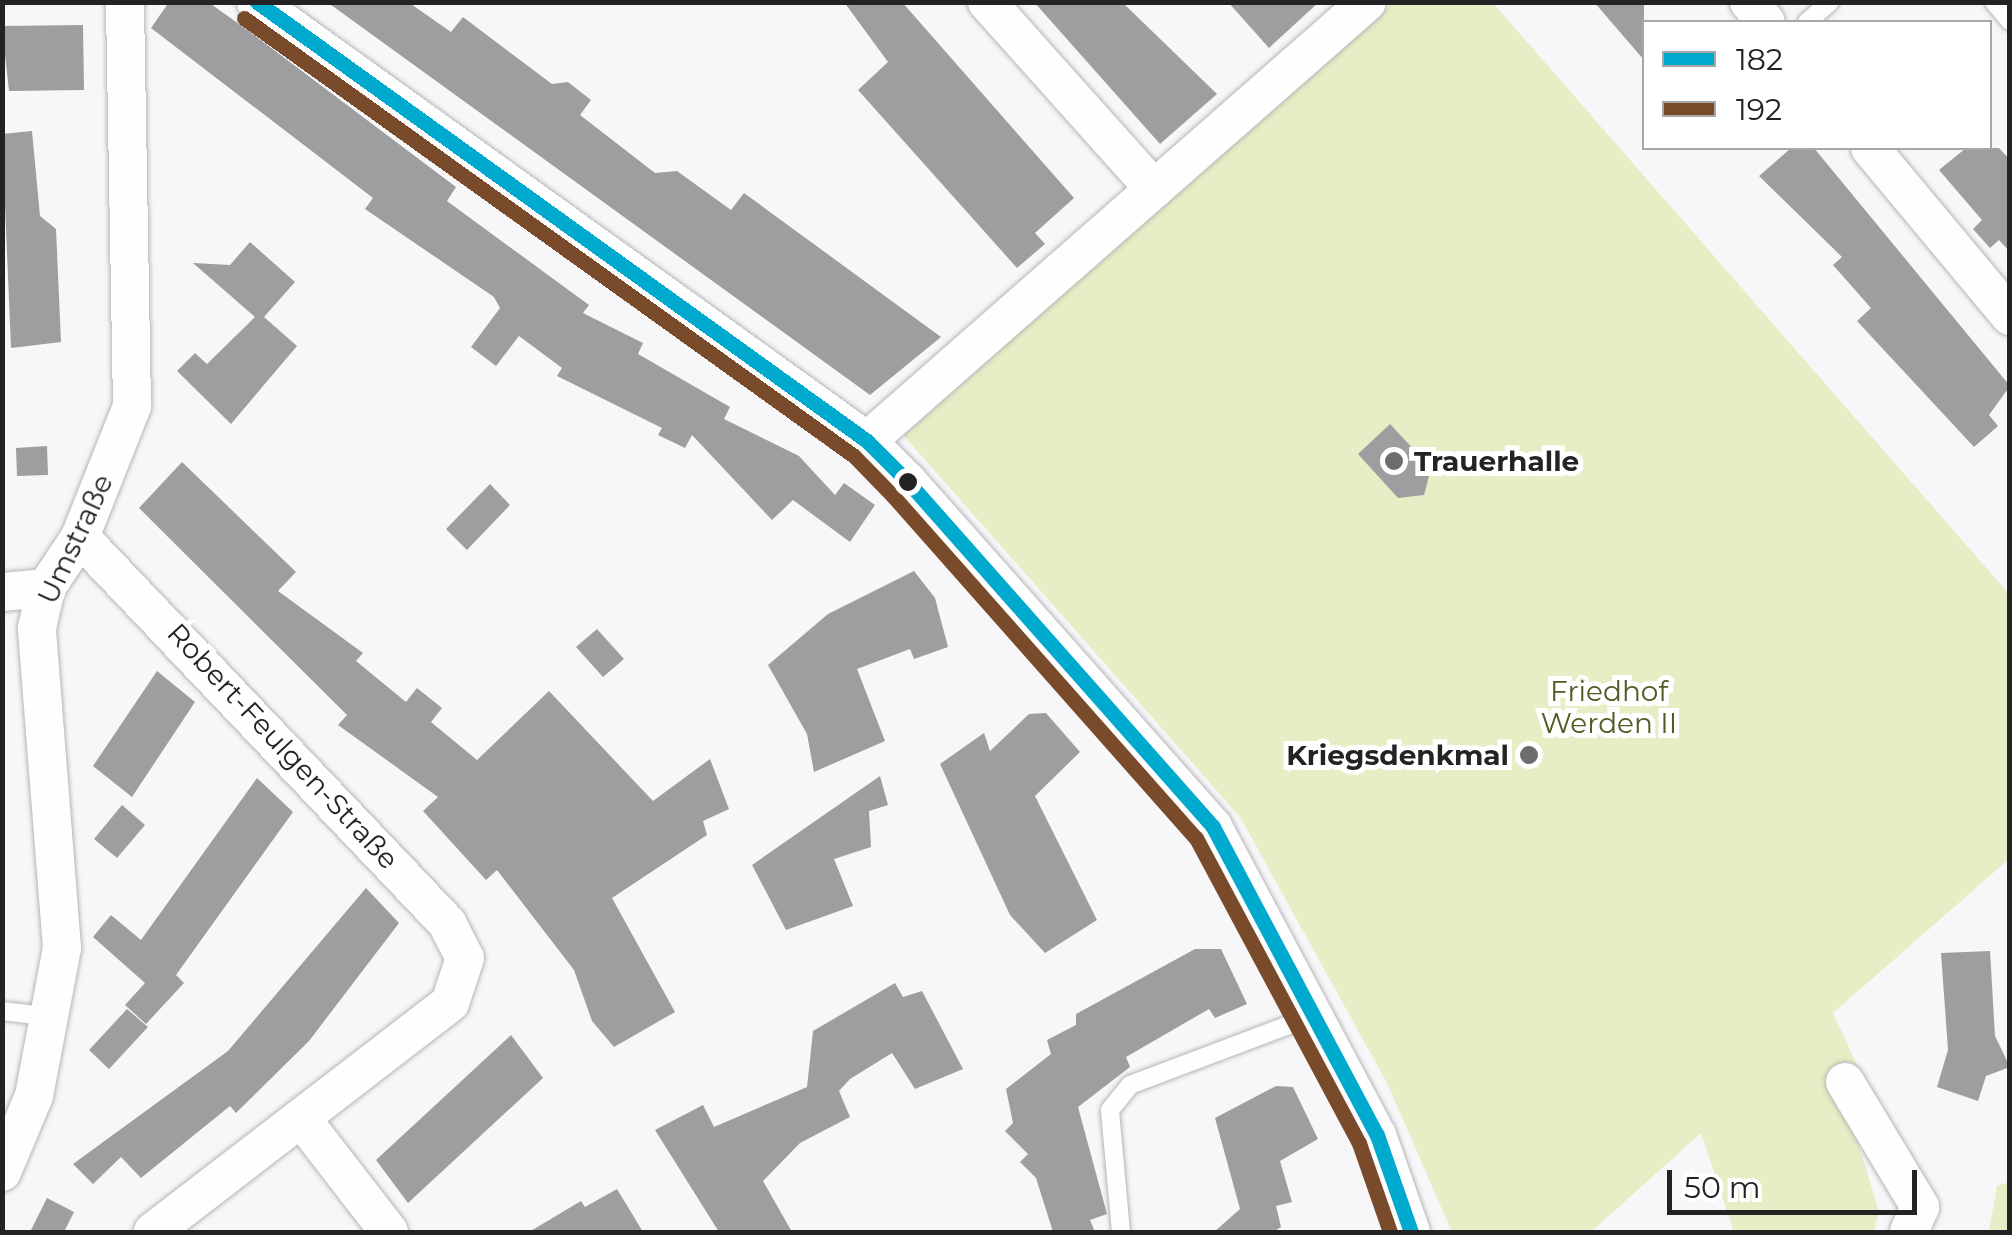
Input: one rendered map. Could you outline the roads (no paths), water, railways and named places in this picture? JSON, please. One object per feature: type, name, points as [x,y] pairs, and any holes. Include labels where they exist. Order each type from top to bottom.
[{"type":"street","name":"Umstraße","points":[[2,1172],[54,1018],[62,948],[37,628],[46,588],[80,536],[132,406],[125,2]]},
{"type":"street","points":[[256,2],[867,441],[1188,791],[1315,1014],[1377,1135],[1411,1232]]},
{"type":"street","points":[[987,2],[1154,189]]},
{"type":"street","points":[[867,441],[1367,2]]},
{"type":"street","points":[[1872,150],[2010,316]]},
{"type":"street","name":"Robert-Feulgen-Straße","points":[[80,536],[447,923],[464,969],[450,1003],[301,1118]]},
{"type":"street","points":[[2,592],[46,588]]},
{"type":"street","points":[[1846,1082],[1920,1207],[1909,1232]]},
{"type":"street","points":[[153,1232],[301,1118],[389,1232]]},
{"type":"lane","points":[[1809,20],[1830,2]]},
{"type":"lane","points":[[1994,2],[2010,21]]},
{"type":"lane","points":[[2,1011],[54,1018]]},
{"type":"lane","points":[[1121,1232],[1110,1110],[1130,1085],[1315,1014]]},
{"type":"place","name":"Trauerhalle","points":[[1394,461]]},
{"type":"place","name":"Kriegsdenkmal","points":[[1529,755]]},
{"type":"park label","name":"Friedhof Werden II","points":[[1609,707]]}]
